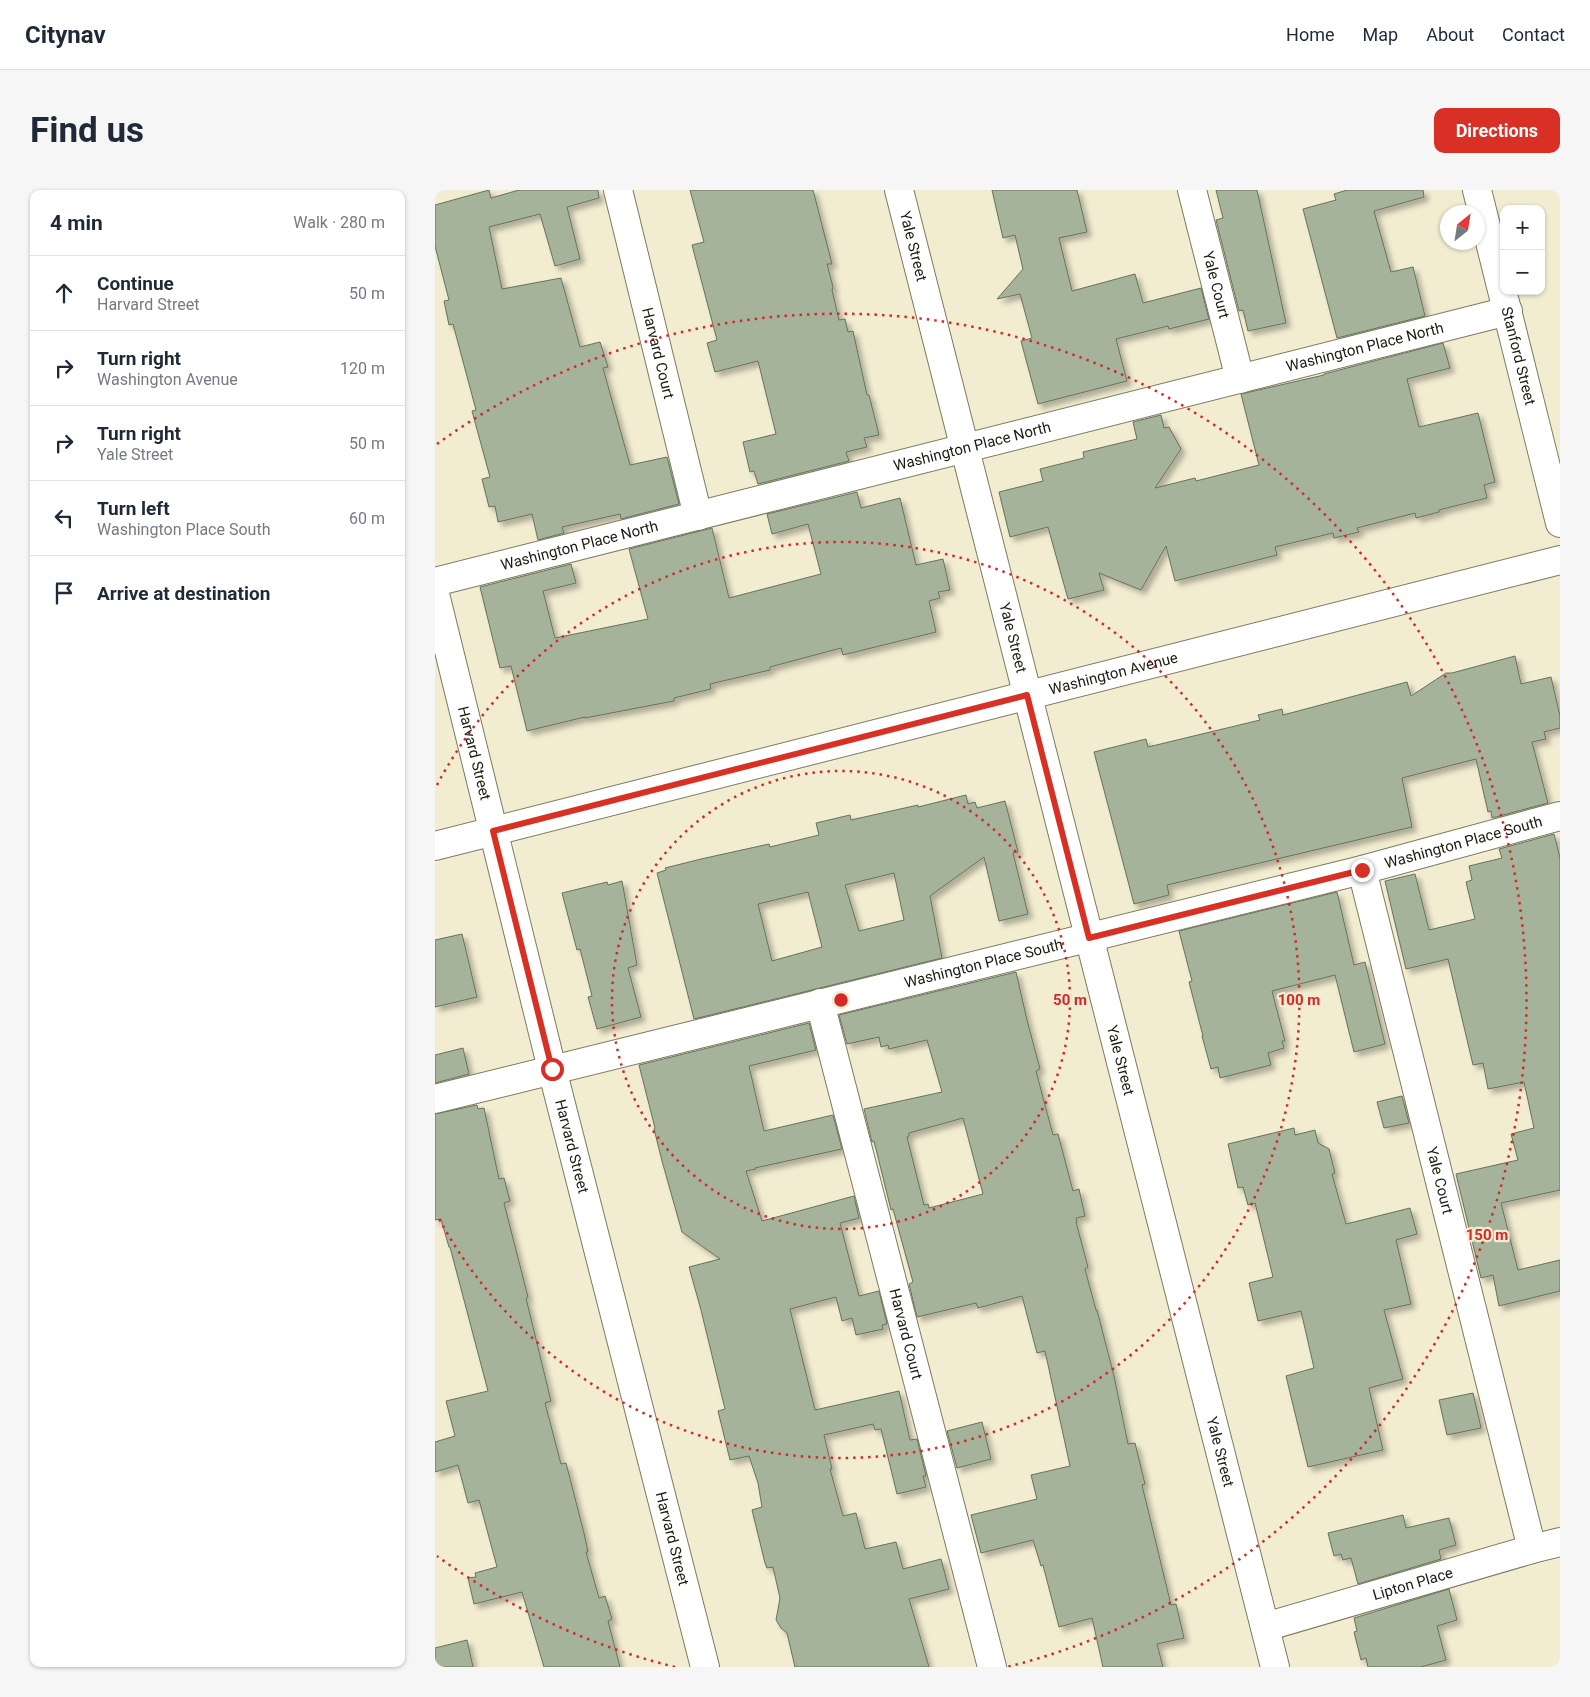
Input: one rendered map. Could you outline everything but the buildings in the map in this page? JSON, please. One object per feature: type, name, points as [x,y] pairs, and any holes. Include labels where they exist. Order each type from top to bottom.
[{"type":"street","name":"Harvard Court","points":[[618,190],[698,516]]},
{"type":"street","name":"Yale Street","points":[[899,190],[1275,1667]]},
{"type":"street","name":"Yale Court","points":[[1191,190],[1240,379]]},
{"type":"street","name":"Stanford Street","points":[[1477,190],[1560,522]]},
{"type":"street","name":"Washington Place North","points":[[435,582],[1508,311]]},
{"type":"street","name":"Washington Avenue","points":[[435,846],[1560,560]]},
{"type":"street","name":"Harvard Street","points":[[435,594],[552,1069],[705,1667]]},
{"type":"street","name":"Washington Place South","points":[[435,1099],[1362,870],[1560,816]]},
{"type":"street","name":"Yale Court","points":[[1362,870],[1532,1549]]},
{"type":"street","name":"Harvard Court","points":[[820,1003],[992,1667]]},
{"type":"street","name":"Lipton Place","points":[[1265,1627],[1560,1542]]},
{"type":"route","points":[[552,1069],[493,831],[1027,695],[1089,938],[1362,870]]}]
